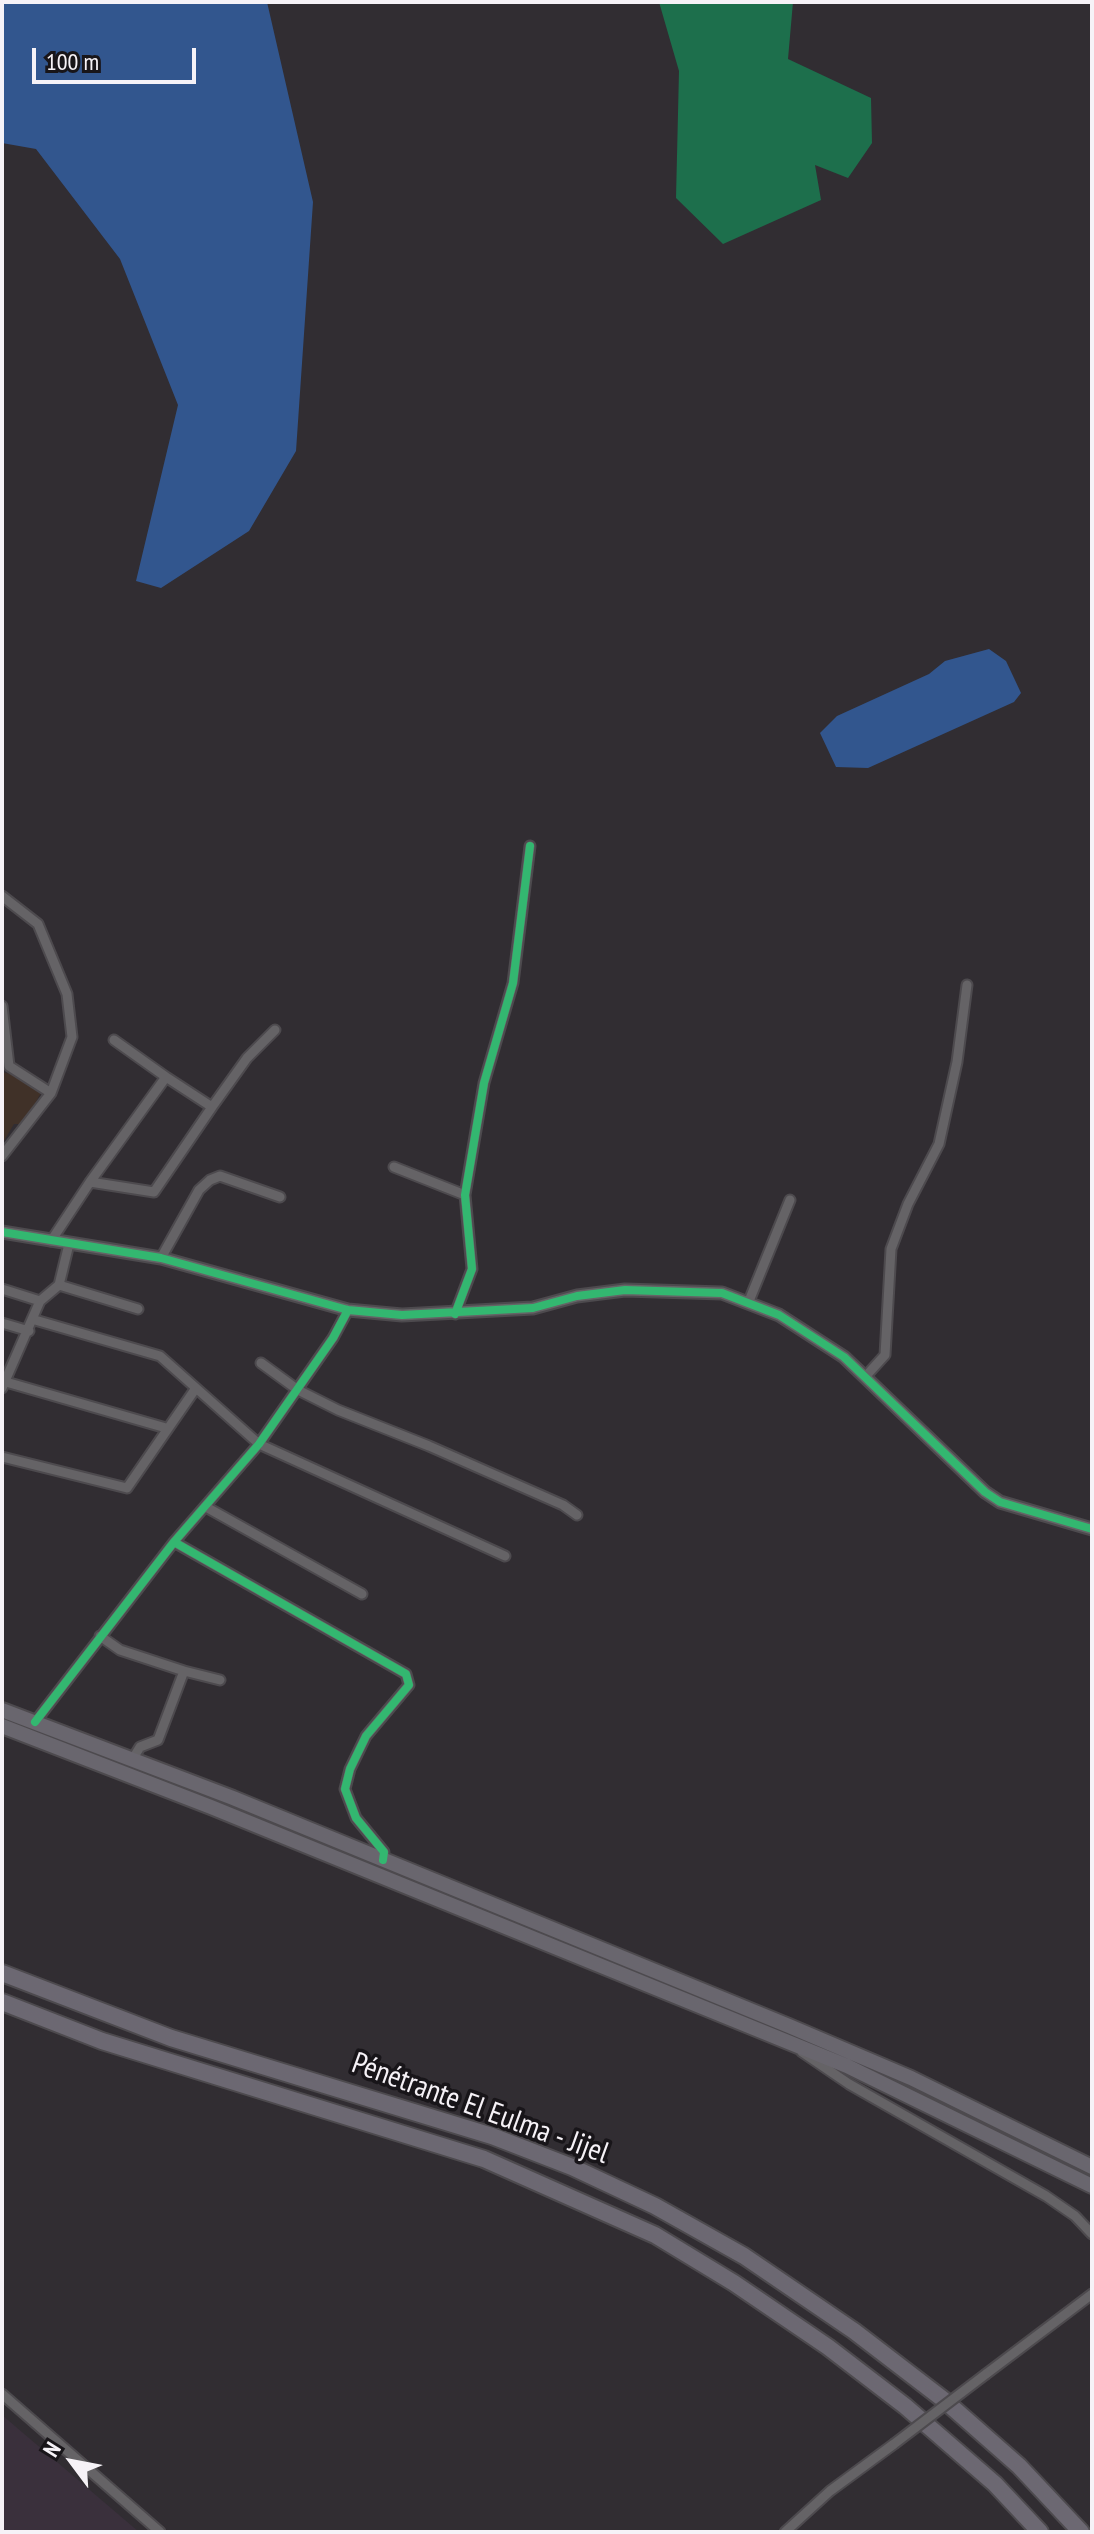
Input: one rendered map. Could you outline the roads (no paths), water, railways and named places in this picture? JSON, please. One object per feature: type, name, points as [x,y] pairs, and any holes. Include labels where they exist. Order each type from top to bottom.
[{"type":"highway","points":[[2,1710],[383,1860],[911,2078],[1092,2167]]},
{"type":"highway","points":[[2,1726],[790,2042],[1092,2186]]},
{"type":"highway","name":"Pénétrante El Eulma - Jijel","points":[[2,1973],[171,2038],[492,2136],[572,2167],[655,2206],[744,2256],[854,2331],[944,2400],[1019,2466],[1081,2532]]},
{"type":"highway","name":"Pénétrante El Eulma - Jijel","points":[[2,2002],[115,2045],[484,2159],[655,2235],[758,2299],[883,2389],[995,2484],[1040,2532]]},
{"type":"street","points":[[455,1314],[472,1269],[465,1195],[484,1083],[513,983],[530,846]]},
{"type":"street","points":[[2,896],[38,924],[67,994],[72,1037],[51,1093],[2,1156]]},
{"type":"street","points":[[865,1377],[885,1355],[891,1249],[908,1204],[939,1144],[957,1062],[967,985]]},
{"type":"street","points":[[2,1006],[9,1066],[51,1093]]},
{"type":"street","points":[[90,1182],[154,1192],[247,1058],[275,1030]]},
{"type":"street","points":[[114,1040],[212,1107]]},
{"type":"street","points":[[51,1241],[166,1077]]},
{"type":"street","points":[[394,1167],[465,1195]]},
{"type":"street","points":[[161,1258],[199,1190],[210,1180],[220,1176],[280,1197]]},
{"type":"street","points":[[749,1301],[790,1200]]},
{"type":"street","points":[[2,1232],[161,1258],[348,1310],[402,1315],[533,1308],[577,1296],[625,1290],[722,1293],[749,1301],[823,1342],[865,1377],[985,1492],[1000,1502],[1092,1529]]},
{"type":"street","points":[[69,1244],[59,1285],[40,1301],[35,1320],[4,1385],[166,1428]]},
{"type":"street","points":[[59,1285],[138,1309]]},
{"type":"street","points":[[2,1289],[40,1301]]},
{"type":"street","points":[[35,1722],[174,1542],[259,1444],[298,1390],[348,1310]]},
{"type":"street","points":[[35,1320],[160,1356],[259,1444],[505,1556]]},
{"type":"street","points":[[2,1323],[29,1331]]},
{"type":"street","points":[[261,1363],[298,1390],[563,1505],[577,1515]]},
{"type":"street","points":[[2,1457],[127,1488],[196,1388]]},
{"type":"street","points":[[206,1507],[362,1594]]},
{"type":"street","points":[[174,1542],[406,1674],[409,1685],[366,1736],[350,1769],[345,1789],[356,1818],[384,1852],[383,1860]]},
{"type":"street","points":[[100,1636],[120,1650],[220,1680]]},
{"type":"street","points":[[132,1760],[140,1747],[158,1740],[184,1671]]},
{"type":"street","points":[[790,2042],[849,2084],[1046,2196],[1075,2216],[1092,2234]]},
{"type":"street","points":[[785,2532],[830,2491],[1092,2294]]},
{"type":"street","points":[[2,2394],[160,2532]]},
{"type":"water","points":[[2,2],[267,2],[313,202],[296,451],[249,531],[161,588],[136,581],[178,405],[120,259],[36,149],[2,143]]},
{"type":"water","points":[[989,649],[1006,661],[1021,693],[1014,702],[868,768],[836,767],[820,733],[837,716],[929,674],[945,661]]}]
